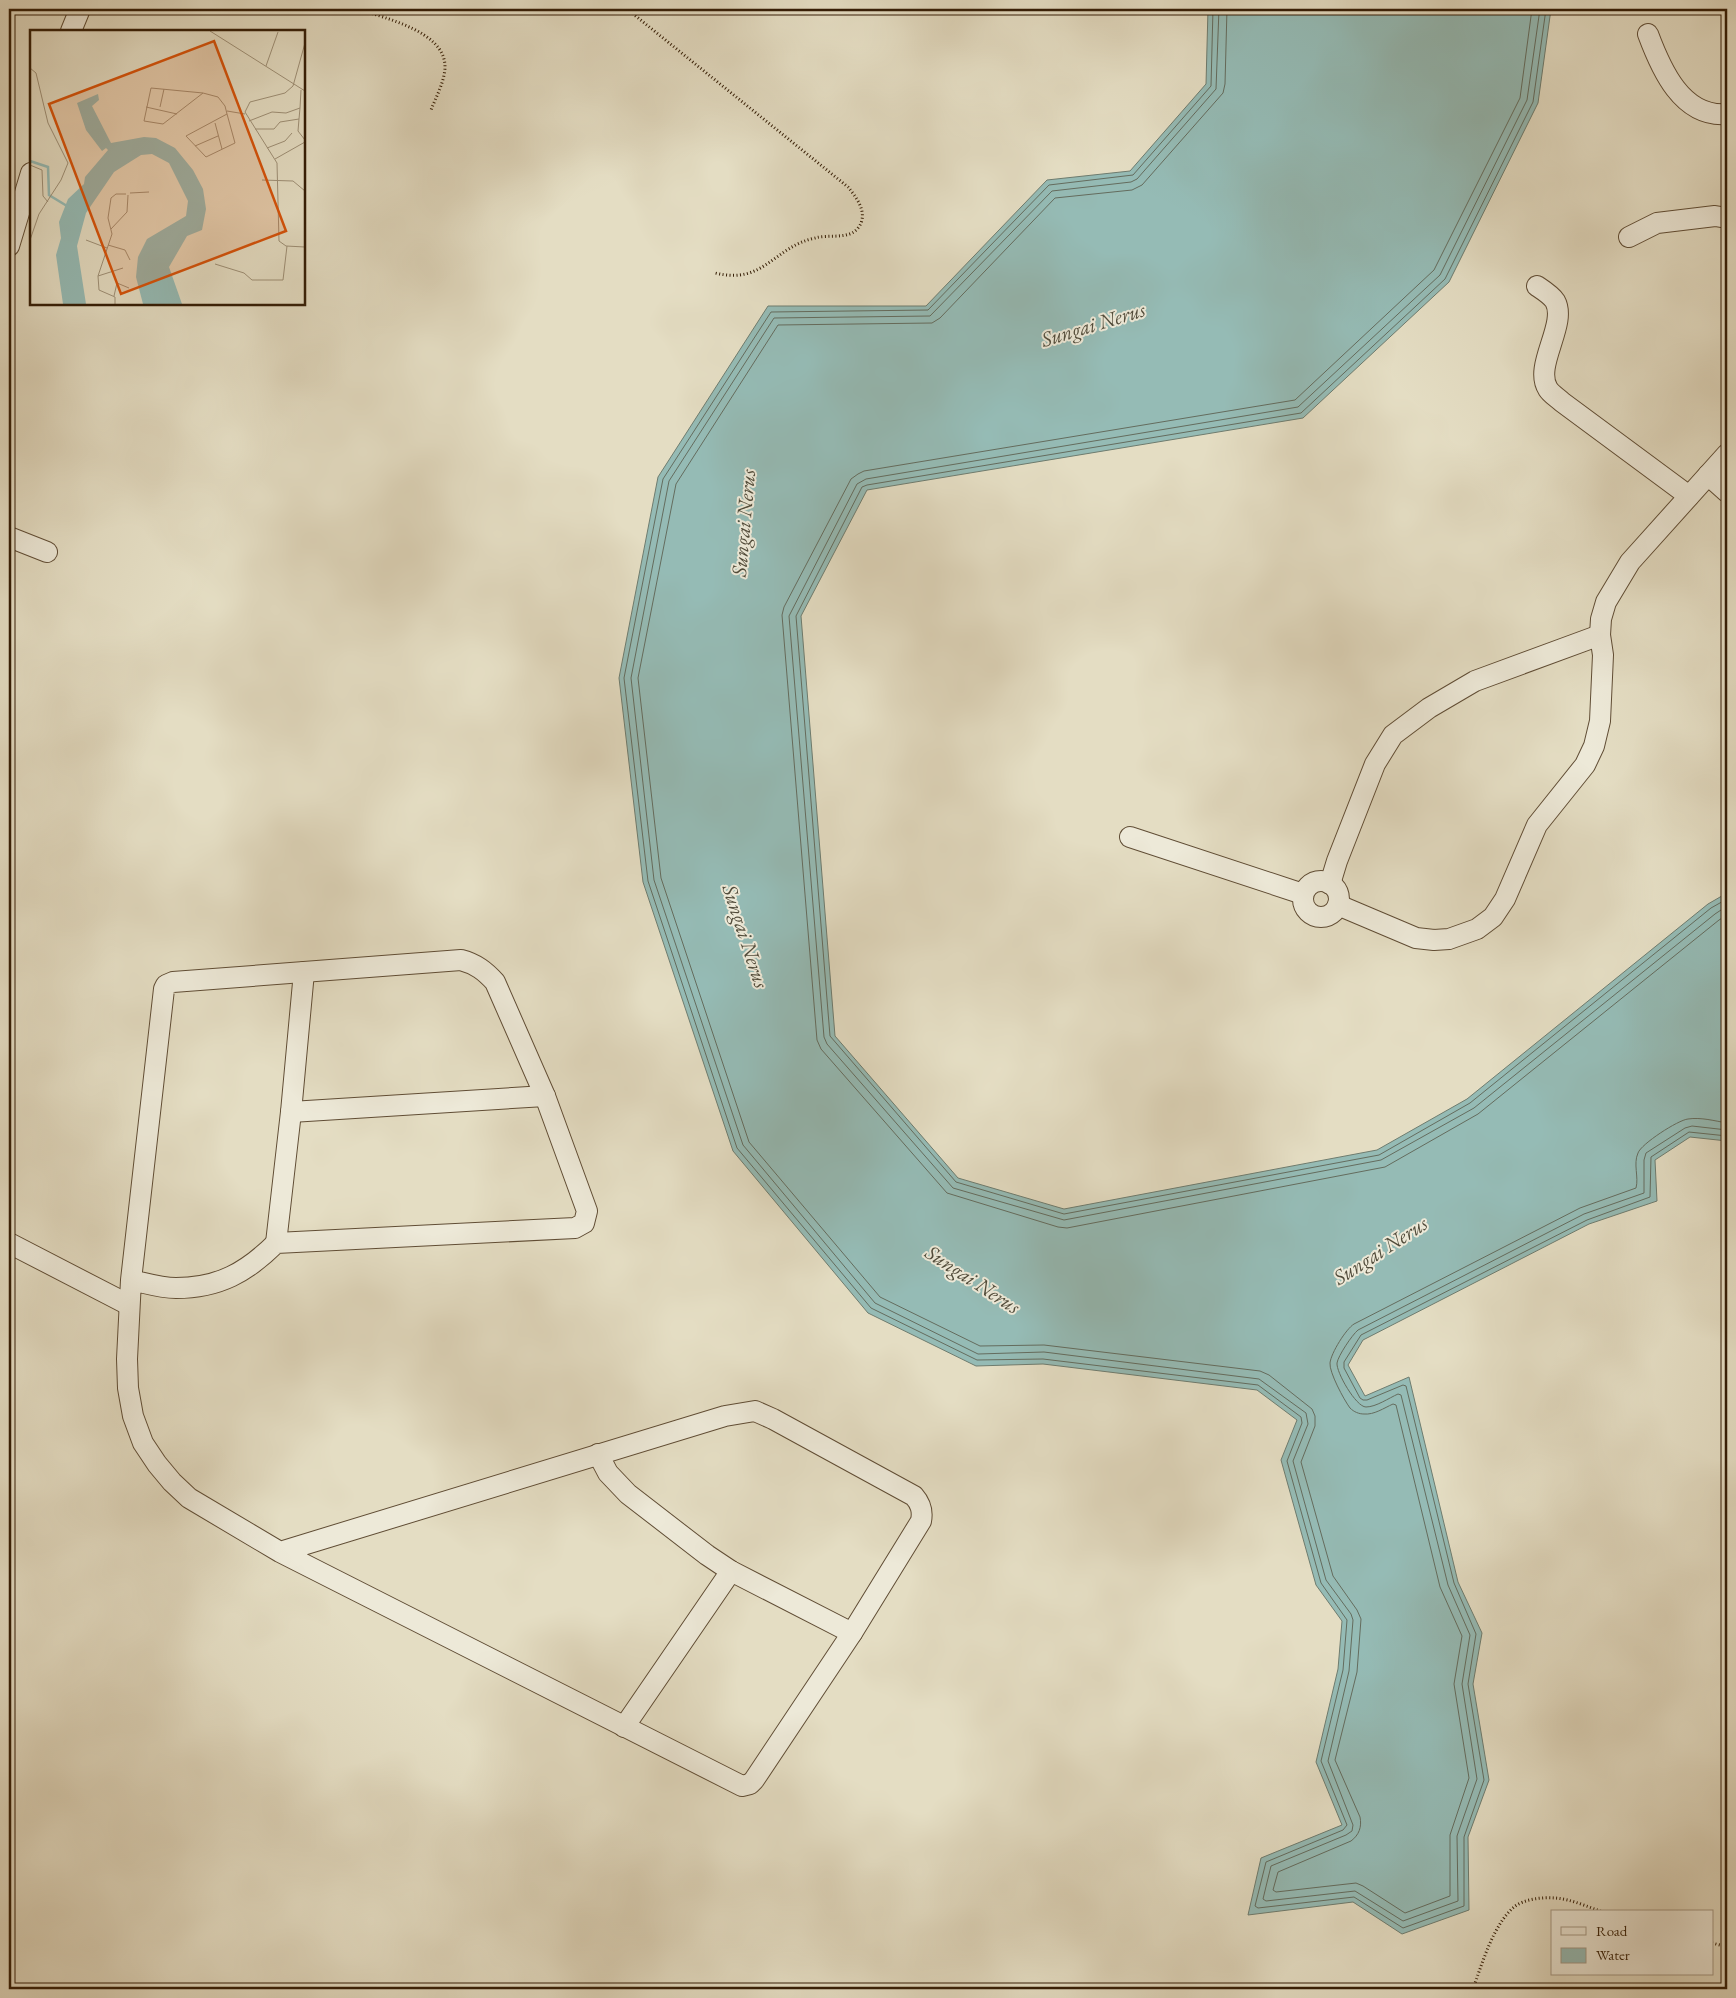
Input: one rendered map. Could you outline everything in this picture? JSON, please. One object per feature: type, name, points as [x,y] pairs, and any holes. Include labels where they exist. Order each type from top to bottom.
[{"type":"street","points":[[72,30],[80,9]]},
{"type":"street","points":[[1648,34],[1658,61],[1667,78],[1678,92],[1690,104],[1706,112],[1727,114]]},
{"type":"street","points":[[9,246],[30,176]]},
{"type":"street","points":[[1629,237],[1657,223],[1715,216],[1727,218]]},
{"type":"street","points":[[1537,286],[1554,299],[1559,309],[1558,320],[1548,352],[1545,379],[1547,388],[1562,402],[1688,496]]},
{"type":"street","points":[[1338,905],[1416,938],[1434,940],[1449,939],[1477,929],[1493,916],[1505,899],[1536,825],[1585,765],[1594,746],[1600,722],[1604,655],[1600,635],[1601,619],[1606,602],[1630,562],[1727,454]]},
{"type":"street","points":[[1708,475],[1727,492]]},
{"type":"street","points":[[9,537],[47,552]]},
{"type":"street","points":[[1330,884],[1337,861],[1375,764],[1393,735],[1429,708],[1475,682],[1600,635]]},
{"type":"street","points":[[1130,837],[1303,894]]},
{"type":"street","points":[[1319,881],[1330,884],[1338,893],[1336,910],[1325,917],[1313,916],[1304,908],[1303,894],[1313,882],[1319,881]]},
{"type":"street","points":[[276,1243],[575,1228],[582,1225],[586,1219],[587,1211],[545,1096],[496,982],[473,963],[461,960],[173,982],[166,985],[164,989],[130,1280],[128,1388],[133,1416],[144,1443],[167,1476],[189,1498],[280,1552],[737,1784],[746,1786],[754,1780],[852,1633],[921,1521],[921,1507],[919,1501],[914,1496],[765,1414],[756,1411],[725,1416],[280,1552]]},
{"type":"street","points":[[130,1280],[176,1288],[216,1283],[257,1262],[276,1243],[304,972]]},
{"type":"street","points":[[291,1112],[545,1096]]},
{"type":"street","points":[[9,1243],[129,1305]]},
{"type":"street","points":[[598,1454],[608,1473],[628,1494],[731,1571],[852,1633]]},
{"type":"street","points":[[624,1727],[731,1571]]},
{"type":"path","points":[[359,9],[416,30],[437,44],[443,55],[445,66],[443,78],[431,110]]},
{"type":"path","points":[[627,9],[848,187],[858,199],[862,209],[860,227],[853,233],[807,239],[757,270],[745,275],[731,277],[714,273]]},
{"type":"path","points":[[1473,1989],[1485,1954],[1499,1926],[1515,1907],[1534,1899],[1556,1898],[1596,1910]]},
{"type":"path","points":[[1714,1944],[1727,1947]]},
{"type":"water","name":"Sungai Nerus","points":[[1208,9],[1551,9],[1538,103],[1449,282],[1303,418],[867,490],[801,616],[835,1036],[958,1178],[1064,1209],[1377,1150],[1467,1099],[1708,904],[1727,893],[1727,1141],[1690,1137],[1655,1160],[1657,1201],[1589,1224],[1363,1340],[1348,1365],[1365,1396],[1409,1377],[1458,1582],[1482,1633],[1473,1684],[1489,1780],[1468,1837],[1469,1910],[1402,1934],[1353,1902],[1248,1915],[1261,1858],[1342,1825],[1316,1762],[1338,1669],[1342,1621],[1316,1585],[1281,1460],[1297,1420],[1257,1390],[1043,1364],[976,1366],[868,1313],[733,1151],[643,882],[619,678],[658,477],[768,306],[926,306],[1047,180],[1130,171],[1206,84]]}]
